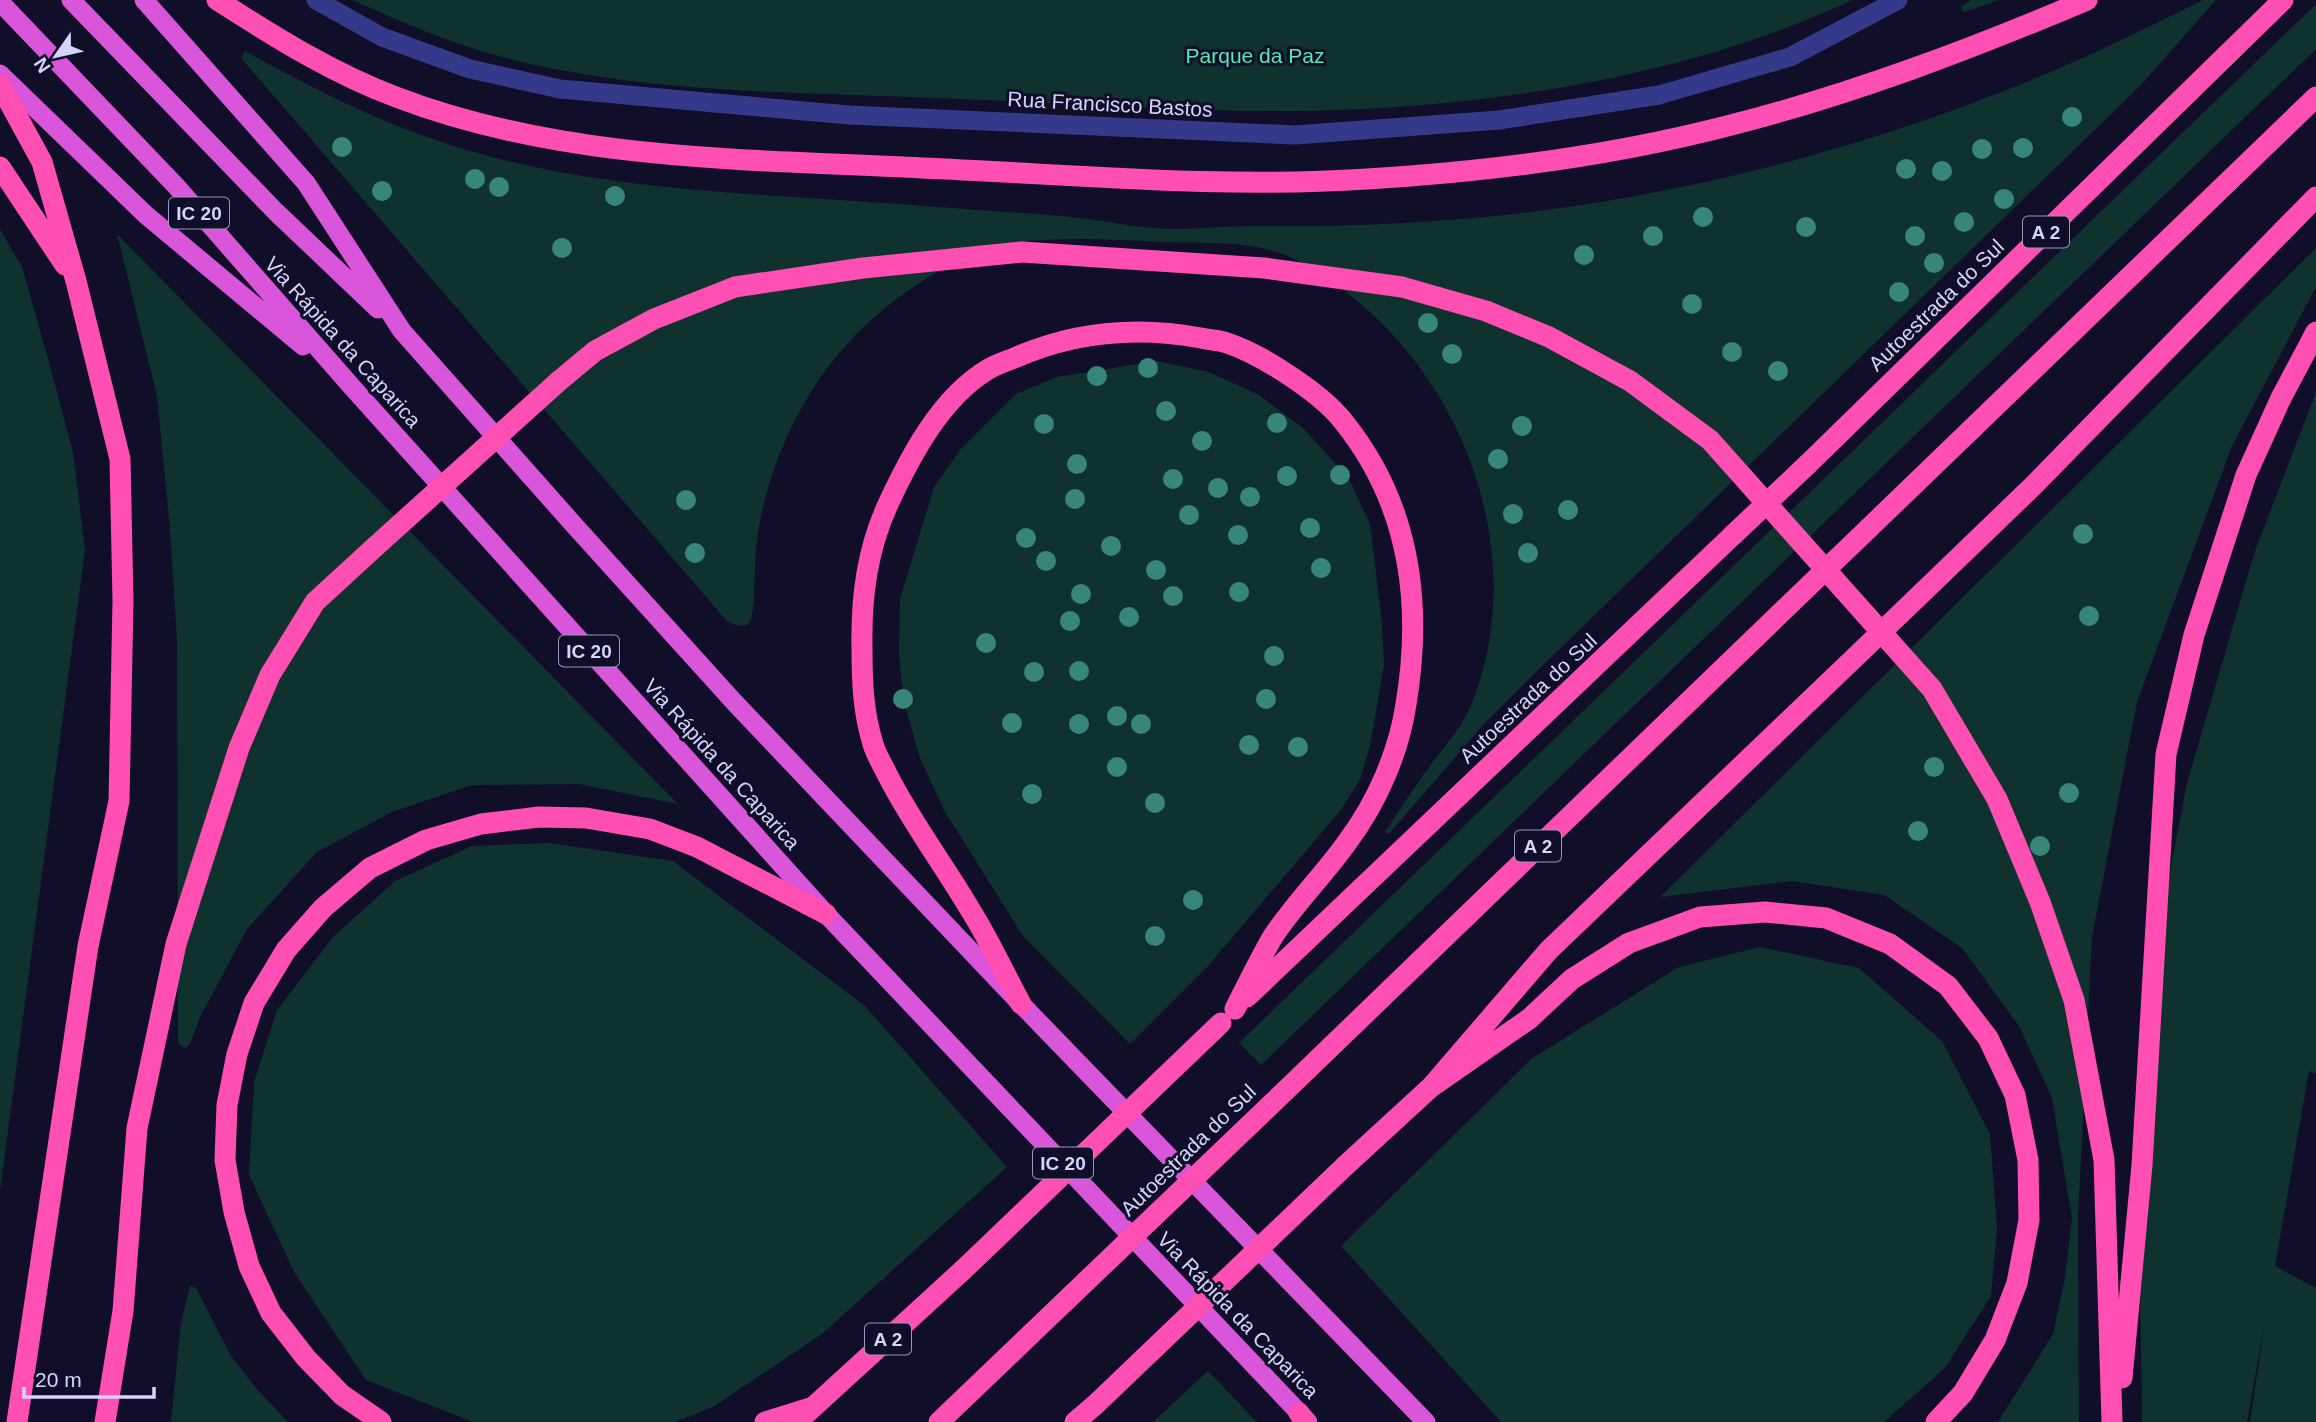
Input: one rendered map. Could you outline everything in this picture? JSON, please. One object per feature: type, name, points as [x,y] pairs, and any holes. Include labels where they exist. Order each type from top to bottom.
[{"type":"highway","points":[[71,0],[275,212],[401,331],[735,703],[1021,1004],[1426,1422]]},
{"type":"highway","points":[[144,0],[306,183],[401,331]]},
{"type":"highway","points":[[217,0],[302,53],[393,96],[472,121],[563,141],[736,159],[1260,182],[1363,180],[1447,173],[1570,156],[1689,135],[1774,113],[1860,86],[1945,57],[2087,0]]},
{"type":"highway","name":"Autoestrada do Sul","points":[[804,1415],[963,1270],[1637,628],[2283,0]]},
{"type":"highway","name":"Via Rápida da Caparica","points":[[0,2],[176,186],[352,387],[827,914],[1304,1419]]},
{"type":"highway","points":[[0,74],[146,215],[352,387]]},
{"type":"highway","points":[[0,85],[42,162],[76,281],[120,459],[123,601],[119,802],[88,946],[17,1422]]},
{"type":"highway","name":"Autoestrada do Sul","points":[[939,1422],[2316,97]]},
{"type":"highway","points":[[0,167],[76,281]]},
{"type":"highway","points":[[1074,1422],[1431,1087],[1549,950],[2034,485],[2316,197]]},
{"type":"highway","points":[[105,1422],[123,1311],[137,1128],[176,944],[239,748],[270,675],[314,602],[559,380],[595,351],[654,319],[734,287],[863,268],[1021,252],[1264,268],[1402,287],[1486,311],[1549,337],[1630,382],[1710,440],[1932,689],[1997,799],[2040,902],[2074,1000],[2104,1160],[2112,1422]]},
{"type":"highway","points":[[1021,1004],[974,915],[900,798],[873,746],[862,692],[861,609],[866,566],[881,518],[904,470],[927,431],[954,398],[987,370],[1025,353],[1067,340],[1139,331],[1181,334],[1228,343],[1307,388],[1342,418],[1385,487],[1399,523],[1409,561],[1413,639],[1406,706],[1380,788],[1350,839],[1273,936],[1228,1016]]},
{"type":"highway","points":[[2118,1422],[2142,1165],[2166,754],[2194,635],[2246,475],[2281,398],[2316,332]]},
{"type":"highway","points":[[381,1422],[342,1395],[306,1358],[271,1313],[249,1266],[234,1212],[225,1160],[227,1105],[234,1067],[254,1003],[286,950],[323,908],[370,868],[426,840],[481,824],[539,817],[586,818],[650,829],[697,847],[827,914]]},
{"type":"highway","points":[[1431,1087],[1529,1018],[1572,979],[1629,943],[1700,917],[1765,912],[1826,918],[1890,944],[1948,986],[1988,1038],[2015,1094],[2028,1160],[2029,1220],[2017,1283],[1995,1339],[1963,1393],[1936,1422]]},
{"type":"highway","points":[[765,1422],[804,1415]]},
{"type":"street","name":"Rua Francisco Bastos","points":[[316,0],[382,37],[445,60],[470,69],[560,89],[849,115],[1295,135],[1499,120],[1659,96],[1790,57],[1898,0]]},
{"type":"green space","name":"Parque da Paz","points":[[352,0],[1852,0],[1785,28],[1714,52],[1566,87],[1415,106],[1230,111],[797,93],[633,81],[525,63],[480,51]]},
{"type":"green space","points":[[1971,0],[1999,0],[1962,11],[1961,7]]},
{"type":"green space","points":[[2203,0],[2216,0],[2140,86],[1537,671],[1483,725],[1389,834],[1385,832],[1459,727],[1474,698],[1488,646],[1493,592],[1490,539],[1478,486],[1459,435],[1434,388],[1401,344],[1363,306],[1322,275],[1289,256],[1263,248],[1219,243],[1076,239],[987,247],[929,277],[886,308],[847,344],[830,364],[801,409],[779,456],[763,506],[756,550],[751,620],[747,625],[737,626],[726,620],[241,58],[245,51],[352,106],[419,134],[477,153],[596,178],[717,192],[1072,217],[1160,229],[1361,225],[1467,219],[1538,211],[1657,192],[1777,165],[1895,130],[2009,89],[2107,47]]},
{"type":"green space","points":[[2316,4],[2316,49],[1261,1065],[1239,1043]]},
{"type":"green space","points":[[0,230],[22,267],[73,452],[85,550],[0,1191]]},
{"type":"green space","points":[[117,234],[678,804],[579,784],[472,785],[392,812],[317,852],[247,929],[186,1048],[178,1041],[177,640],[170,529],[157,396]]},
{"type":"green space","points":[[2316,248],[2316,287],[2232,446],[2137,702],[2092,937],[2078,1218],[2079,1422],[1998,1422],[2053,1334],[2065,1278],[2072,1218],[2052,1098],[2019,1026],[1962,948],[1884,895],[1792,881],[1660,897]]},
{"type":"green space","points":[[1156,361],[1209,372],[1259,395],[1304,429],[1348,477],[1370,524],[1382,623],[1384,665],[1370,746],[1360,780],[1340,811],[1208,966],[1130,1044],[1023,936],[945,812],[920,758],[903,699],[899,651],[900,599],[934,487],[960,450],[1016,394],[1057,377]]},
{"type":"green space","points":[[2316,392],[2316,1074],[2309,1071],[2275,1266],[2316,1288],[2316,1422],[2250,1422],[2266,1316],[2247,1422],[2142,1422],[2139,1212],[2154,955],[2187,783],[2254,554]]},
{"type":"green space","points":[[549,843],[673,861],[865,1006],[1007,1167],[822,1334],[713,1407],[675,1422],[473,1422],[366,1380],[294,1272],[249,1175],[254,1082],[277,1010],[333,937],[395,881],[472,846]]},
{"type":"green space","points":[[1760,947],[1859,968],[1942,1041],[1990,1134],[1997,1228],[1991,1296],[1945,1368],[1884,1422],[1501,1422],[1341,1246],[1531,1059],[1679,967]]},
{"type":"green space","points":[[190,1286],[196,1288],[231,1356],[288,1422],[171,1422],[181,1323]]},
{"type":"green space","points":[[1208,1371],[1257,1422],[1153,1422]]}]
